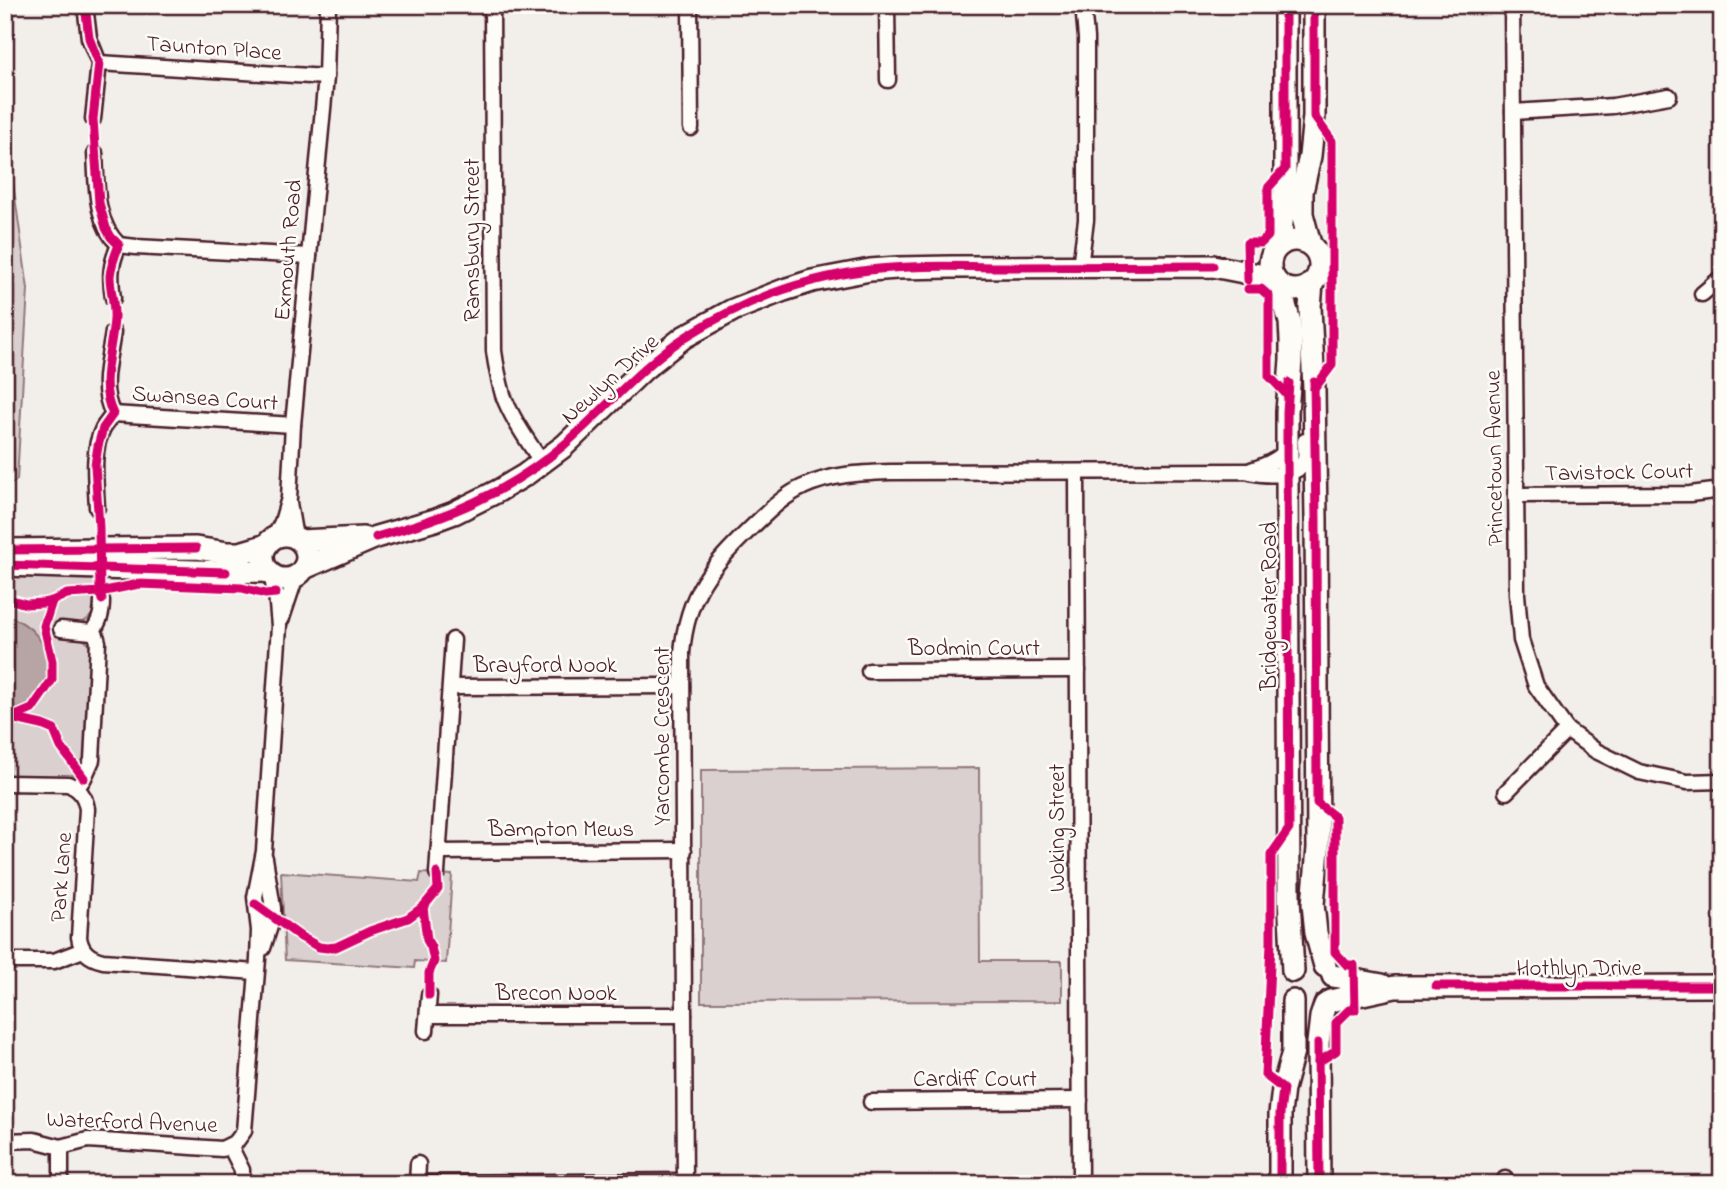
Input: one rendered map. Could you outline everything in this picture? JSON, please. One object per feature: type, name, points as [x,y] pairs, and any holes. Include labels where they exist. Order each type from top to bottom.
[{"type":"street","points":[[85,5],[89,38],[99,63],[93,119]]},
{"type":"street","name":"Exmouth Road","points":[[284,540],[326,77],[328,5]]},
{"type":"street","name":"Ramsbury Street","points":[[492,5],[494,351],[504,397],[542,463]]},
{"type":"street","points":[[690,5],[691,128]]},
{"type":"street","points":[[887,5],[887,80]]},
{"type":"street","points":[[1083,5],[1086,38],[1086,267]]},
{"type":"street","points":[[1285,5],[1285,190],[1277,248],[1270,263],[1276,282],[1286,288],[1300,290],[1312,283],[1320,271],[1319,256],[1310,244],[1302,214],[1302,192],[1310,156],[1314,116],[1314,5]]},
{"type":"street","name":"Princetown Avenue","points":[[1512,5],[1517,594],[1521,640],[1536,686],[1567,730],[1596,751],[1639,772],[1687,782],[1722,780]]},
{"type":"street","name":"Taunton Place","points":[[99,63],[326,77]]},
{"type":"street","points":[[1513,112],[1614,106],[1669,96]]},
{"type":"street","points":[[95,153],[102,218],[111,237],[119,245],[309,256]]},
{"type":"street","points":[[1277,248],[1287,241],[1295,240],[1310,244]]},
{"type":"street","points":[[113,299],[110,272],[119,245]]},
{"type":"street","name":"Newlyn Drive","points":[[1213,266],[1277,248]]},
{"type":"street","name":"Newlyn Drive","points":[[300,572],[376,537],[454,513],[498,491],[542,463],[664,351],[725,314],[784,290],[840,275],[897,268],[1213,266],[1276,282]]},
{"type":"street","points":[[1702,294],[1722,277]]},
{"type":"street","name":"Bridgewater Road","points":[[1276,282],[1290,322],[1292,360],[1287,412],[1287,474],[1289,889],[1293,971]]},
{"type":"street","points":[[1312,283],[1310,307],[1317,519],[1318,858],[1313,904],[1316,933],[1335,989],[1321,1017],[1318,1043],[1319,1184]]},
{"type":"street","name":"Swansea Court","points":[[113,332],[105,385],[106,398],[113,414]]},
{"type":"street","points":[[1287,474],[1305,459],[1306,408],[1314,389]]},
{"type":"street","name":"Swansea Court","points":[[113,414],[293,425]]},
{"type":"street","name":"Swansea Court","points":[[97,508],[95,465],[98,446],[103,428],[113,414]]},
{"type":"street","name":"Yarcombe Crescent","points":[[1246,471],[1263,467],[1287,451]]},
{"type":"street","name":"Yarcombe Crescent","points":[[685,1182],[684,636],[693,601],[713,566],[772,507],[802,487],[838,476],[860,473],[1246,471],[1287,474]]},
{"type":"street","name":"Woking Street","points":[[1077,472],[1080,1184]]},
{"type":"street","name":"Tavistock Court","points":[[1516,495],[1690,494],[1722,490]]},
{"type":"street","name":"Exmouth Road","points":[[284,540],[282,522],[289,498]]},
{"type":"street","name":"Newlyn Drive","points":[[5,550],[196,548],[240,554],[284,540],[376,537]]},
{"type":"street","points":[[5,565],[269,572],[283,579],[300,572],[307,561],[304,547],[284,540],[263,558],[269,572]]},
{"type":"street","name":"Waterford Avenue","points":[[5,1140],[34,1140],[61,1146],[88,1140],[216,1149],[230,1146],[244,1131],[260,930],[255,897],[264,851],[279,626],[276,593],[269,572]]},
{"type":"street","name":"Waterford Avenue","points":[[279,626],[300,572]]},
{"type":"street","points":[[92,632],[102,615],[102,600]]},
{"type":"street","points":[[5,783],[60,783],[77,788],[89,768],[93,750],[99,649],[96,635],[92,632],[61,629]]},
{"type":"street","name":"Brayford Nook","points":[[438,852],[453,640]]},
{"type":"street","name":"Bodmin Court","points":[[869,671],[1078,670]]},
{"type":"street","name":"Brayford Nook","points":[[450,687],[682,686]]},
{"type":"street","points":[[1506,792],[1567,730]]},
{"type":"street","name":"Park Lane","points":[[77,788],[86,801],[87,809],[79,928],[83,950],[95,959],[103,961],[257,965]]},
{"type":"street","name":"Bampton Mews","points":[[438,852],[684,850]]},
{"type":"street","points":[[437,873],[438,852]]},
{"type":"street","points":[[5,961],[54,961],[83,950]]},
{"type":"street","points":[[1328,1003],[1312,1009],[1298,1006],[1289,994],[1287,986],[1293,971],[1304,963],[1318,963],[1329,971]]},
{"type":"street","name":"Hothlyn Drive","points":[[1329,971],[1395,987]]},
{"type":"street","name":"Hothlyn Drive","points":[[1328,1003],[1395,987],[1722,986]]},
{"type":"street","points":[[426,1031],[429,995]]},
{"type":"street","points":[[1280,1184],[1280,1114],[1293,1052],[1293,1001]]},
{"type":"street","name":"Brecon Nook","points":[[428,1015],[684,1014]]},
{"type":"street","name":"Cardiff Court","points":[[871,1102],[1080,1100]]},
{"type":"street","points":[[61,1146],[61,1184]]},
{"type":"street","points":[[230,1146],[240,1163],[242,1184]]},
{"type":"street","points":[[418,1164],[417,1183],[685,1182]]},
{"type":"shaded area","points":[[5,126],[28,289],[17,480],[5,488]]},
{"type":"shaded area","points":[[5,572],[97,576],[94,611],[78,624],[79,637],[88,643],[92,653],[85,761],[79,771],[69,776],[5,775]]},
{"type":"shaded area","points":[[5,614],[34,632],[45,652],[47,670],[42,688],[31,702],[5,712]]},
{"type":"shaded area","points":[[979,768],[980,961],[1062,961],[1062,1001],[701,1002],[701,770]]},
{"type":"shaded area","points":[[281,872],[419,882],[421,873],[452,875],[446,963],[415,961],[414,968],[285,960]]},
{"type":"cycle path","points":[[5,598],[26,604],[43,603],[67,594],[100,592],[95,465],[103,428],[113,414],[106,379],[114,319],[110,276],[119,245],[106,228],[99,203],[93,119],[99,63],[89,38],[85,5]]},
{"type":"cycle path","points":[[1248,280],[1247,243],[1261,243],[1268,236],[1268,188],[1285,169],[1285,5]]},
{"type":"cycle path","points":[[1314,5],[1314,116],[1332,141],[1332,365],[1314,389]]},
{"type":"cycle path","points":[[376,537],[452,512],[520,477],[564,445],[639,374],[687,336],[730,312],[798,285],[845,274],[906,267],[1213,266]]},
{"type":"cycle path","points":[[1248,289],[1261,289],[1269,296],[1269,376],[1288,396]]},
{"type":"cycle path","points":[[1314,382],[1317,803],[1335,817],[1335,952],[1347,965],[1354,965],[1355,1010],[1349,1010],[1336,1023],[1336,1051],[1318,1062]]},
{"type":"cycle path","points":[[1280,1184],[1280,1114],[1283,1089],[1265,1075],[1271,943],[1271,855],[1289,829],[1289,383]]},
{"type":"cycle path","points":[[5,550],[196,548]]},
{"type":"cycle path","points":[[5,565],[226,572]]},
{"type":"cycle path","points":[[102,600],[100,592],[139,584],[242,588],[265,594],[276,593]]},
{"type":"cycle path","points":[[5,724],[11,718],[32,709],[52,680],[52,661],[44,626],[52,601]]},
{"type":"cycle path","points":[[11,718],[54,730],[61,747],[84,778]]},
{"type":"cycle path","points":[[255,904],[319,947],[336,947],[370,931],[408,918],[423,907],[438,889],[437,873]]},
{"type":"cycle path","points":[[423,907],[427,940],[434,961],[429,973],[429,995]]},
{"type":"cycle path","points":[[1436,986],[1722,986]]},
{"type":"cycle path","points":[[1318,1043],[1319,1184]]}]
